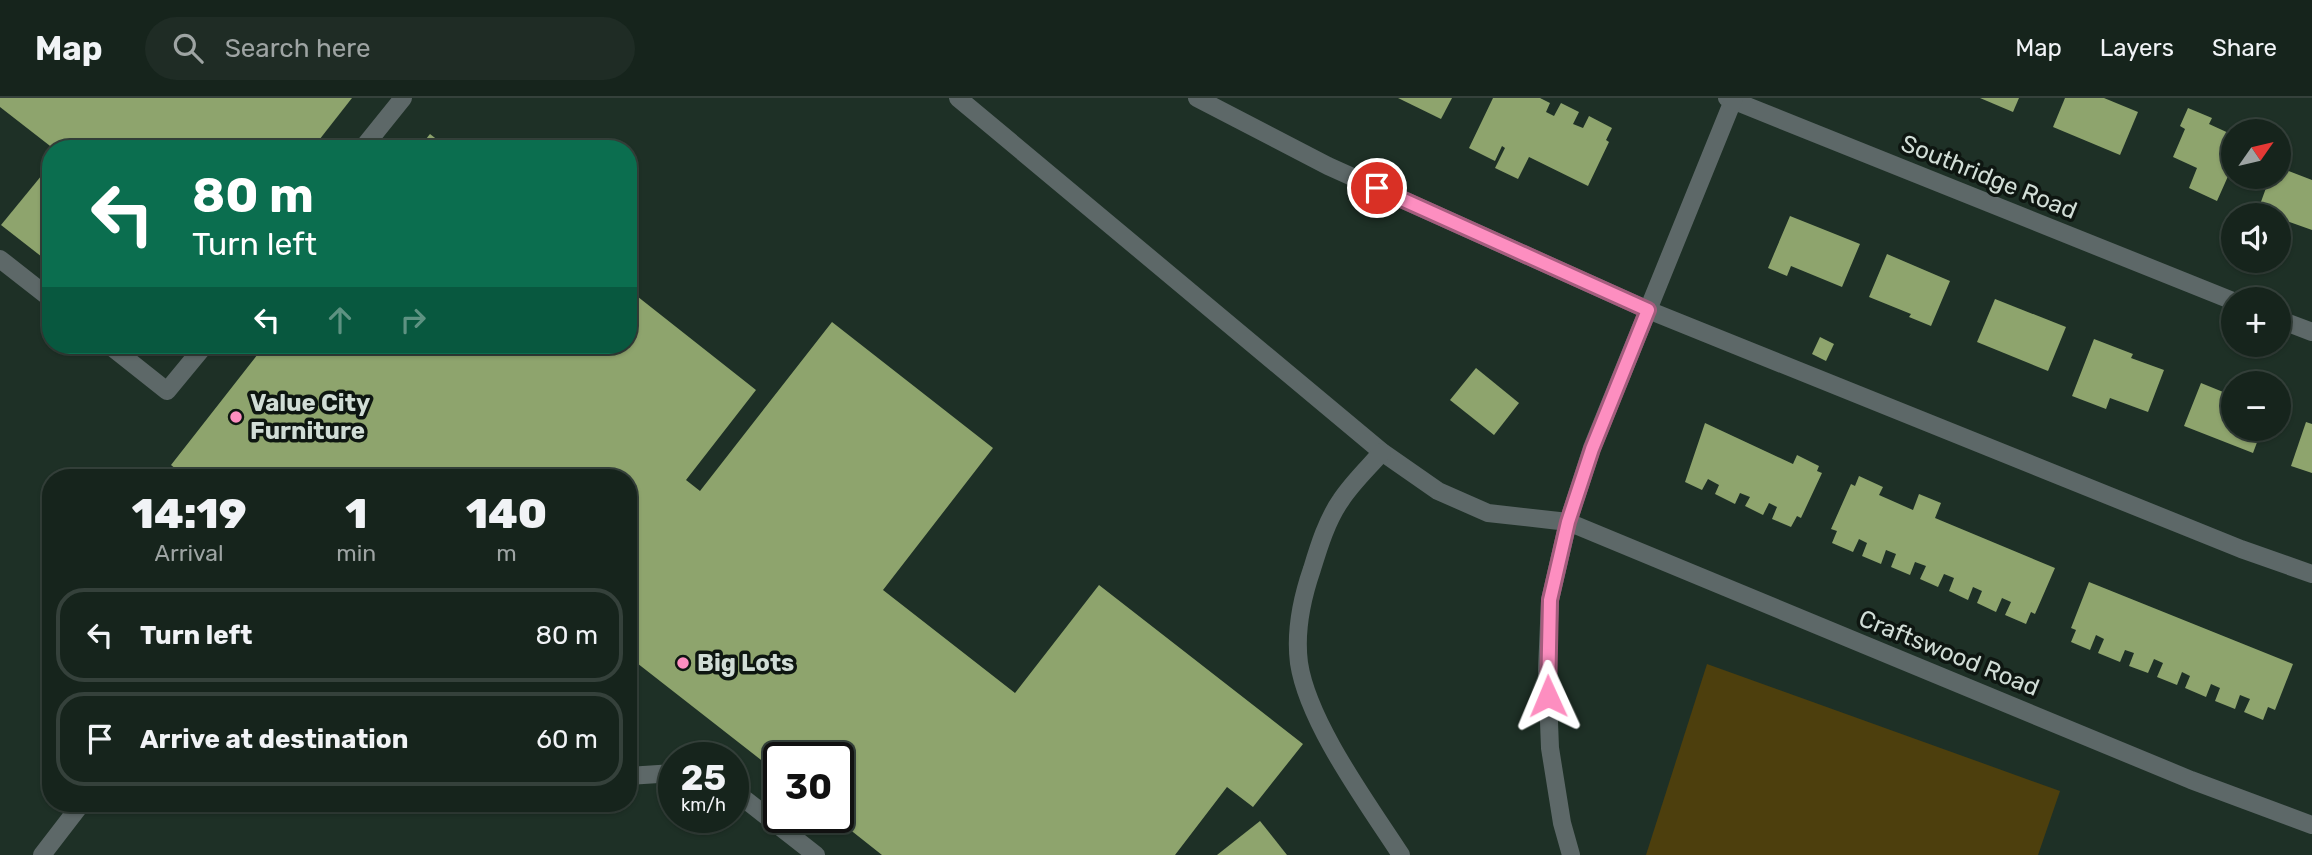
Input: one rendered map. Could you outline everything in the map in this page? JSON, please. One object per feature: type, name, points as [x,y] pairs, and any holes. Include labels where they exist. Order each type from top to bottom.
[{"type":"street","points":[[369,140],[403,98]]},
{"type":"street","name":"Craftswood Road","points":[[958,98],[1382,452],[1438,491],[1488,513],[1568,522],[2191,780],[2312,825]]},
{"type":"street","points":[[1197,98],[1328,166],[1648,310],[2241,549],[2312,574]]},
{"type":"street","points":[[1571,855],[1562,824],[1550,748],[1547,670],[1550,600],[1568,522],[1592,449],[1732,99]]},
{"type":"street","name":"Southridge Road","points":[[1732,99],[2221,296]]},
{"type":"street","points":[[0,259],[42,292]]},
{"type":"street","points":[[2291,324],[2312,332]]},
{"type":"street","points":[[120,354],[167,391],[198,354]]},
{"type":"street","points":[[1382,452],[1340,500],[1320,542],[1304,597],[1299,631],[1299,664],[1311,703],[1338,757],[1401,855]]},
{"type":"street","points":[[637,775],[658,774]]},
{"type":"street","points":[[749,803],[816,855]]},
{"type":"street","points":[[42,855],[75,812]]},
{"type":"shaded area","points":[[1707,664],[2060,791],[2038,855],[1646,855]]},
{"type":"building","points":[[0,98],[352,98],[319,140],[42,140],[0,107]]},
{"type":"building","points":[[1398,98],[1452,98],[1441,119]]},
{"type":"building","points":[[1493,98],[1540,98],[1550,103],[1546,112],[1554,116],[1561,103],[1579,112],[1573,124],[1583,128],[1589,116],[1612,128],[1606,140],[1609,142],[1588,186],[1529,157],[1518,179],[1495,168],[1505,148],[1502,146],[1495,161],[1469,148]]},
{"type":"building","points":[[1980,98],[2019,98],[2013,112]]},
{"type":"building","points":[[2065,98],[2104,98],[2138,112],[2120,155],[2053,127]]},
{"type":"building","points":[[2188,108],[2212,118],[2209,124],[2221,130],[2222,189],[2217,201],[2189,188],[2197,168],[2173,157],[2185,129],[2180,126]]},
{"type":"building","points":[[430,134],[438,140],[425,140]]},
{"type":"building","points":[[2291,172],[2312,180],[2312,230],[2291,223],[2291,203],[2261,203],[2266,189],[2291,189]]},
{"type":"building","points":[[42,175],[42,257],[1,225]]},
{"type":"building","points":[[1790,216],[1860,244],[1842,287],[1791,266],[1787,276],[1768,268]]},
{"type":"building","points":[[1887,254],[1950,281],[1931,326],[1909,317],[1911,314],[1869,297]]},
{"type":"building","points":[[637,296],[756,390],[686,480],[700,491],[832,322],[993,448],[883,590],[1015,693],[1099,585],[1303,744],[1253,807],[1227,787],[1175,855],[882,855],[854,833],[854,742],[763,742],[763,761],[749,751],[749,742],[738,742],[637,663],[637,469],[176,469],[171,465],[258,354],[637,354]]},
{"type":"building","points":[[1995,299],[2066,327],[2048,371],[1977,342]]},
{"type":"building","points":[[1820,337],[1834,344],[1826,361],[1812,354]]},
{"type":"building","points":[[2094,339],[2133,354],[2131,358],[2164,370],[2148,412],[2110,398],[2106,409],[2072,396]]},
{"type":"building","points":[[1476,368],[1519,403],[1494,435],[1450,400]]},
{"type":"building","points":[[2201,383],[2221,391],[2221,440],[2184,426]]},
{"type":"building","points":[[2306,422],[2312,424],[2312,473],[2291,466]]},
{"type":"building","points":[[1705,423],[1793,464],[1797,455],[1819,466],[1817,471],[1822,473],[1801,518],[1797,516],[1791,527],[1772,519],[1777,507],[1769,503],[1763,515],[1745,506],[1750,497],[1740,493],[1735,504],[1715,494],[1719,485],[1708,479],[1702,490],[1685,482]]},
{"type":"building","points":[[2222,441],[2258,441],[2253,453]]},
{"type":"building","points":[[1859,476],[1883,487],[1879,495],[1913,510],[1919,494],[1941,503],[1935,518],[2055,568],[2035,614],[2031,612],[2026,624],[2005,615],[2011,602],[2002,598],[1996,612],[1977,603],[1982,591],[1973,587],[1968,600],[1949,591],[1954,578],[1944,574],[1938,587],[1920,579],[1926,566],[1915,562],[1910,575],[1891,567],[1896,554],[1886,550],[1881,564],[1862,556],[1867,543],[1859,539],[1853,552],[1832,543],[1837,531],[1831,529],[1851,484],[1855,486]]},
{"type":"building","points":[[2089,582],[2293,664],[2275,710],[2268,707],[2263,720],[2244,712],[2250,699],[2240,695],[2235,709],[2215,701],[2220,688],[2211,684],[2206,697],[2185,688],[2190,676],[2182,672],[2177,685],[2157,677],[2163,663],[2154,659],[2148,673],[2129,666],[2134,653],[2125,650],[2120,662],[2098,653],[2104,639],[2096,635],[2090,650],[2071,642],[2076,630],[2071,628]]},
{"type":"building","points":[[1260,821],[1287,855],[1217,855]]},
{"type":"place","name":"Value City Furniture","points":[[236,417]]},
{"type":"place","name":"Big Lots","points":[[683,663]]},
{"type":"route","points":[[1377,188],[1648,310],[1592,449],[1568,522],[1550,600],[1548,696]]}]
